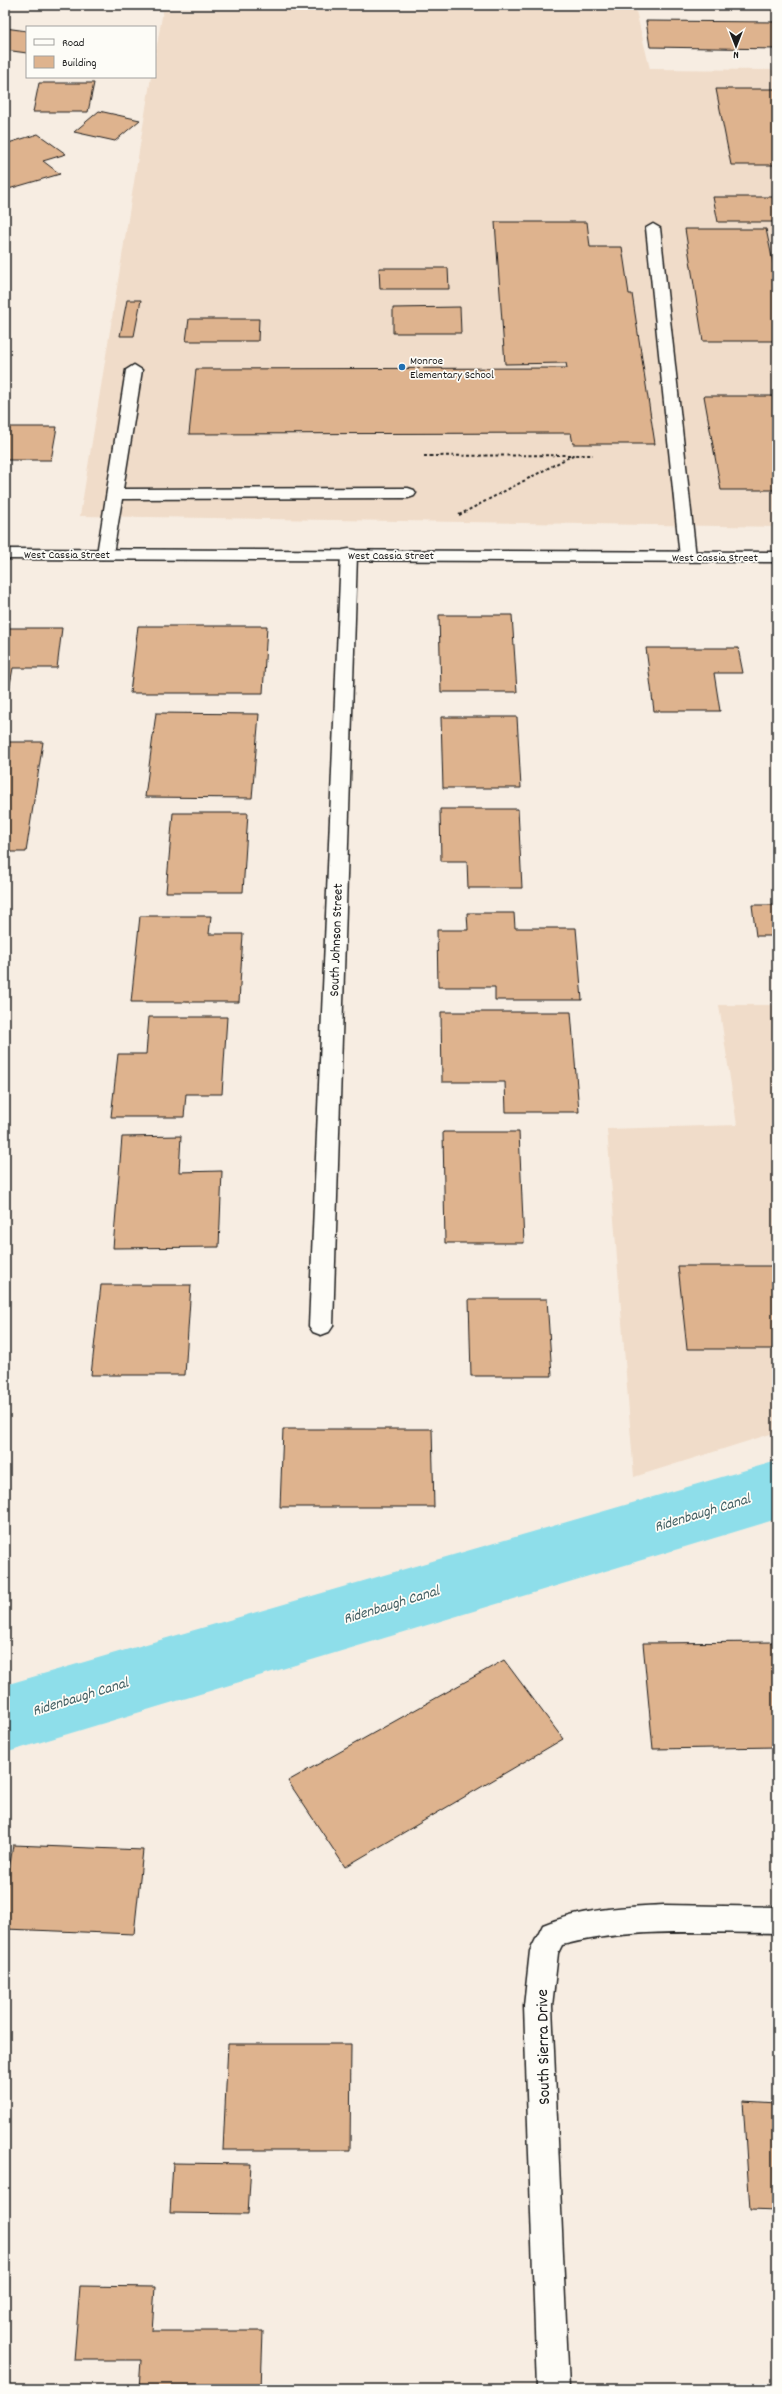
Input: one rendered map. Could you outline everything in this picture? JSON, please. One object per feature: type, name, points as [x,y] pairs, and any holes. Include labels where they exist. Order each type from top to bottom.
[{"type":"street","points":[[653,228],[688,557]]},
{"type":"street","points":[[105,554],[134,370]]},
{"type":"street","points":[[115,494],[408,493]]},
{"type":"street","name":"West Cassia Street","points":[[5,554],[349,554],[777,557]]},
{"type":"street","name":"South Johnson Street","points":[[321,1326],[349,554]]},
{"type":"street","name":"South Sierra Drive","points":[[553,2389],[538,2006],[544,1951],[553,1934],[577,1926],[632,1920],[777,1920]]},
{"type":"path","points":[[457,516],[573,455]]},
{"type":"path","points":[[423,456],[593,455]]},
{"type":"shaded area","name":"Monroe Elementary School","points":[[163,11],[636,11],[650,69],[777,70],[777,527],[80,516],[151,78],[156,78],[156,50]]},
{"type":"shaded area","points":[[719,1005],[777,1005],[777,1432],[634,1477],[607,1129],[737,1125]]},
{"type":"building","points":[[646,21],[777,22],[777,49],[650,47]]},
{"type":"building","points":[[5,28],[26,31],[26,53],[5,50]]},
{"type":"building","points":[[39,83],[94,83],[88,112],[33,112]]},
{"type":"building","points":[[716,89],[777,89],[777,165],[731,165]]},
{"type":"building","points":[[99,111],[140,120],[115,141],[74,132]]},
{"type":"building","points":[[38,134],[66,154],[43,161],[60,174],[5,190],[5,144]]},
{"type":"building","points":[[713,197],[777,197],[777,222],[718,222]]},
{"type":"building","points":[[495,222],[587,222],[590,247],[622,247],[629,294],[632,294],[655,444],[573,444],[571,433],[189,434],[196,369],[567,368],[566,363],[505,364]]},
{"type":"building","points":[[685,229],[766,229],[777,281],[777,341],[703,341]]},
{"type":"building","points":[[379,268],[448,268],[449,289],[380,289]]},
{"type":"building","points":[[127,300],[141,300],[134,336],[120,336]]},
{"type":"building","points":[[460,307],[461,333],[393,333],[393,308]]},
{"type":"building","points":[[189,319],[259,319],[258,341],[186,341]]},
{"type":"building","points":[[704,396],[777,396],[777,490],[721,490]]},
{"type":"building","points":[[5,427],[57,427],[51,460],[5,460]]},
{"type":"building","points":[[439,615],[512,615],[517,692],[441,692]]},
{"type":"building","points":[[138,626],[267,626],[263,693],[130,693]]},
{"type":"building","points":[[5,628],[62,628],[57,668],[13,668],[5,712]]},
{"type":"building","points":[[646,648],[738,648],[743,673],[714,673],[720,711],[654,711]]},
{"type":"building","points":[[156,713],[259,714],[252,798],[145,797]]},
{"type":"building","points":[[441,717],[517,717],[521,788],[443,788]]},
{"type":"building","points":[[5,742],[43,742],[26,852],[5,852]]},
{"type":"building","points":[[440,809],[518,809],[522,888],[468,888],[467,861],[441,861]]},
{"type":"building","points":[[173,813],[248,813],[243,892],[166,892]]},
{"type":"building","points":[[752,905],[777,905],[777,936],[756,936]]},
{"type":"building","points":[[467,913],[514,913],[515,928],[576,928],[582,1000],[495,1000],[495,987],[438,987],[437,930],[468,930]]},
{"type":"building","points":[[140,916],[211,916],[209,934],[243,934],[239,1002],[131,1002]]},
{"type":"building","points":[[441,1012],[571,1012],[579,1112],[506,1112],[505,1082],[442,1082]]},
{"type":"building","points":[[149,1017],[227,1017],[222,1094],[186,1094],[184,1117],[111,1117],[118,1054],[146,1054]]},
{"type":"building","points":[[443,1132],[519,1132],[524,1243],[445,1243]]},
{"type":"building","points":[[181,1136],[179,1172],[222,1171],[219,1247],[113,1248],[122,1137]]},
{"type":"building","points":[[678,1266],[771,1266],[777,1298],[777,1349],[687,1349]]},
{"type":"building","points":[[101,1285],[191,1285],[185,1375],[91,1375]]},
{"type":"building","points":[[469,1299],[547,1299],[552,1376],[471,1376]]},
{"type":"building","points":[[283,1429],[432,1429],[434,1507],[280,1507]]},
{"type":"building","points":[[777,1642],[777,1747],[653,1749],[643,1643]]},
{"type":"building","points":[[504,1660],[563,1739],[345,1867],[288,1781]]},
{"type":"building","points":[[13,1845],[143,1850],[134,1934],[5,1929],[5,1897]]},
{"type":"building","points":[[228,2044],[351,2044],[350,2150],[223,2150]]},
{"type":"building","points":[[743,2101],[777,2103],[777,2211],[750,2210]]},
{"type":"building","points":[[173,2163],[251,2164],[248,2214],[170,2213]]},
{"type":"building","points":[[80,2286],[155,2287],[152,2331],[263,2331],[261,2389],[139,2389],[141,2360],[74,2360]]},
{"type":"waterway","name":"Ridenbaugh Canal","points":[[5,1719],[777,1490]]},
{"type":"place","name":"Monroe Elementary School","points":[[402,367]]}]
